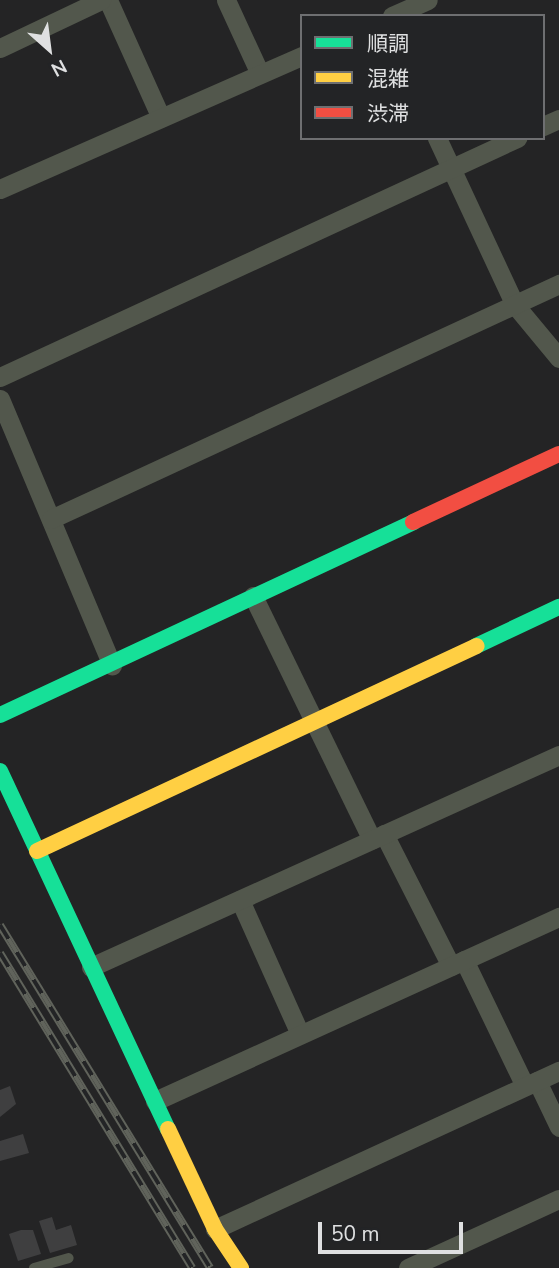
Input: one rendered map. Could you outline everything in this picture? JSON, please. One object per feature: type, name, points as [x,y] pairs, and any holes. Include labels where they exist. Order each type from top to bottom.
[{"type":"street","points":[[0,48],[101,0]]},
{"type":"street","points":[[108,0],[161,118]]},
{"type":"street","points":[[226,0],[260,74]]},
{"type":"street","points":[[396,14],[428,0]]},
{"type":"street","points":[[0,189],[300,57]]},
{"type":"street","points":[[438,140],[515,305],[559,358]]},
{"type":"street","points":[[0,377],[513,140]]},
{"type":"street","points":[[51,519],[559,284]]},
{"type":"street","points":[[0,399],[112,665]]},
{"type":"street","points":[[0,715],[559,454]]},
{"type":"street","points":[[253,596],[314,722],[378,837],[559,1127]]},
{"type":"street","points":[[37,851],[559,607]]},
{"type":"street","points":[[91,967],[559,755]]},
{"type":"street","points":[[0,771],[215,1229],[242,1268]]},
{"type":"street","points":[[240,900],[300,1034]]},
{"type":"street","points":[[155,1101],[559,917]]},
{"type":"street","points":[[215,1229],[559,1071]]},
{"type":"street","points":[[408,1268],[559,1199]]},
{"type":"lane","points":[[34,1268],[69,1258]]},
{"type":"building","points":[[10,1086],[16,1104],[0,1117],[0,1090]]},
{"type":"building","points":[[23,1134],[29,1153],[0,1161],[0,1141]]},
{"type":"building","points":[[52,1217],[56,1230],[71,1225],[77,1245],[50,1253],[39,1221]]},
{"type":"building","points":[[33,1230],[41,1254],[18,1261],[9,1234]]},
{"type":"railway","points":[[0,925],[210,1268]]},
{"type":"railway","points":[[0,953],[192,1268]]},
{"type":"traffic: fast","points":[[0,715],[413,522]]},
{"type":"traffic: fast","points":[[476,646],[559,607]]},
{"type":"traffic: fast","points":[[0,771],[168,1129]]},
{"type":"traffic: slow","points":[[37,851],[476,646]]},
{"type":"traffic: slow","points":[[168,1129],[215,1229],[241,1268]]},
{"type":"traffic: jam","points":[[413,522],[559,454]]}]
